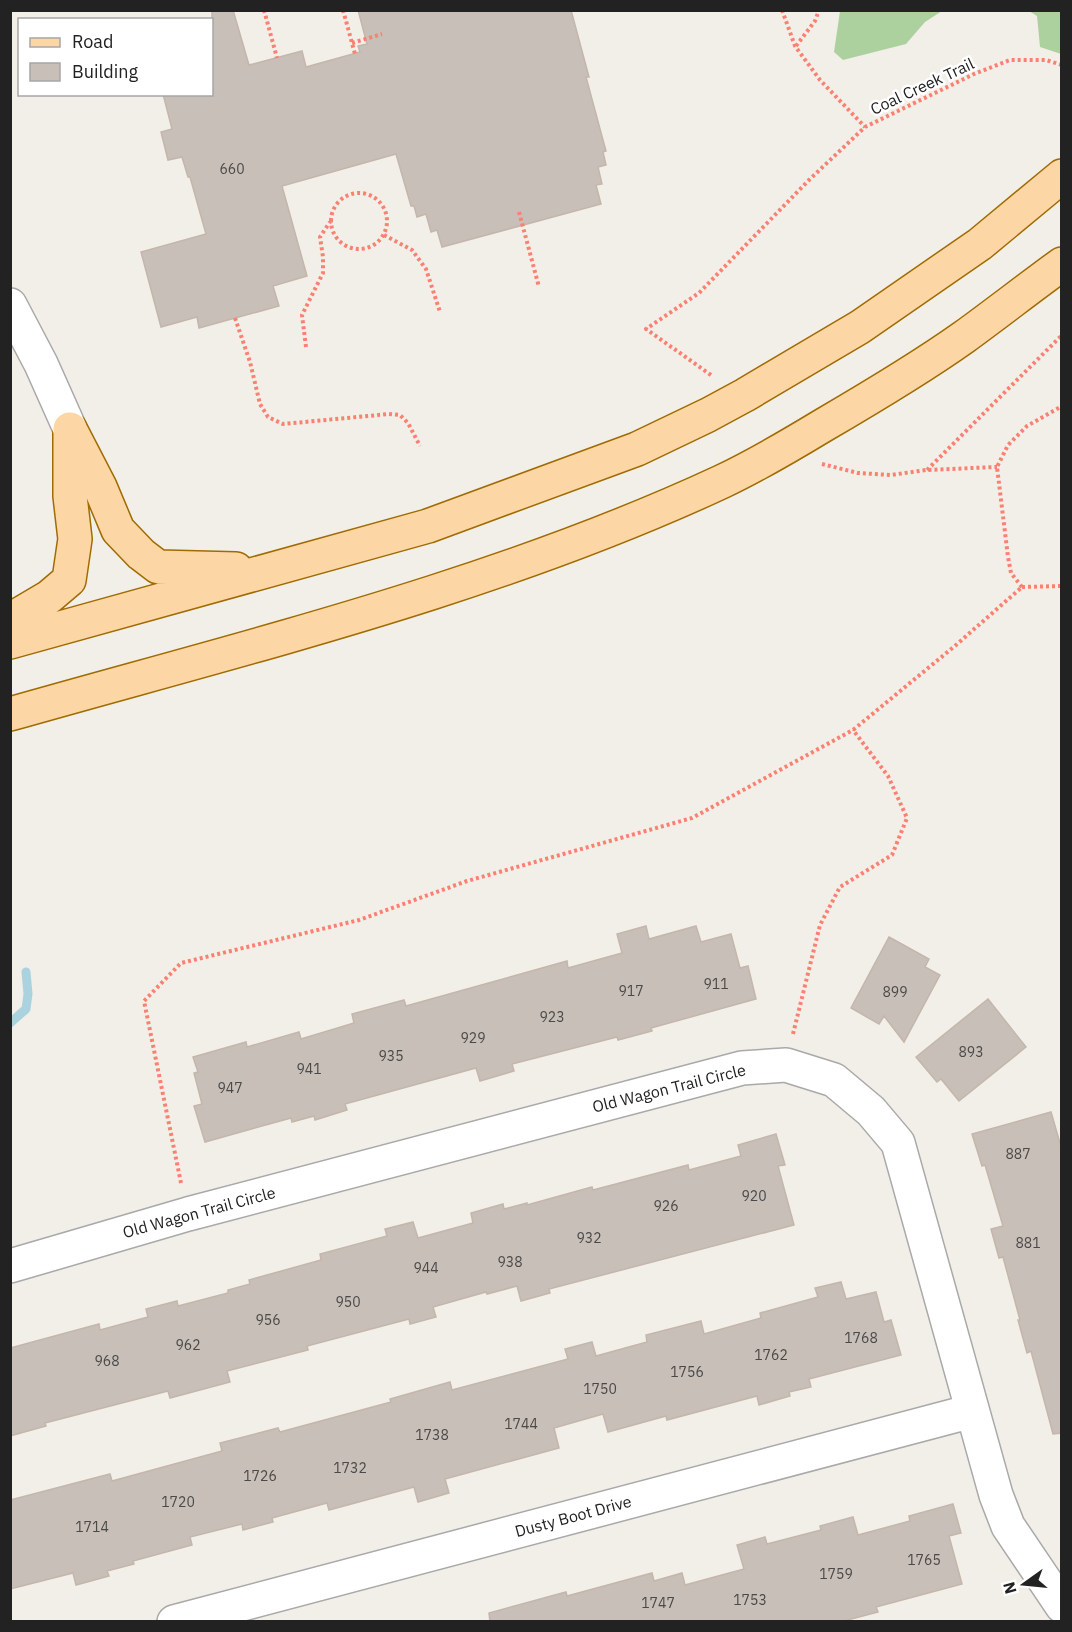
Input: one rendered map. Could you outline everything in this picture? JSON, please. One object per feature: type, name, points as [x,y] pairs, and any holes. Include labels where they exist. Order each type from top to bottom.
[{"type":"main road","points":[[10,642],[428,526],[637,449],[745,395],[860,327],[980,244],[1062,176]]},
{"type":"main road","points":[[10,714],[332,623],[501,570],[645,515],[723,481],[867,400],[962,339],[1062,264]]},
{"type":"main road","points":[[70,429],[100,487],[118,530],[141,554],[158,567],[268,570]]},
{"type":"main road","points":[[10,620],[49,597],[69,580],[75,539],[70,496],[70,429]]},
{"type":"street","points":[[10,305],[41,364],[70,429]]},
{"type":"street","name":"Old Wagon Trail Circle","points":[[10,1266],[188,1214],[742,1068],[786,1065],[834,1080],[871,1111],[898,1143],[996,1496],[1008,1526],[1062,1606]]},
{"type":"street","name":"Dusty Boot Drive","points":[[174,1622],[972,1411]]},
{"type":"path","points":[[264,10],[277,58]]},
{"type":"path","points":[[343,10],[355,54]]},
{"type":"path","name":"Coal Creek Trail","points":[[782,10],[795,46],[820,81],[865,127],[974,74],[1010,60],[1046,60],[1062,65]]},
{"type":"path","points":[[795,46],[815,21],[819,10]]},
{"type":"path","points":[[352,43],[382,34]]},
{"type":"path","points":[[745,395],[710,374],[646,328],[699,293],[809,180],[865,127]]},
{"type":"path","points":[[362,193],[370,195],[384,208],[387,226],[378,242],[361,249],[343,244],[332,230],[331,220],[332,212],[344,197],[362,193]]},
{"type":"path","points":[[519,212],[539,287]]},
{"type":"path","points":[[306,347],[302,315],[323,273],[320,237],[331,220]]},
{"type":"path","points":[[384,235],[412,250],[426,269],[440,312]]},
{"type":"path","points":[[235,318],[250,362],[260,404],[268,417],[283,424],[389,414],[400,415],[408,423],[420,446]]},
{"type":"path","points":[[926,470],[1062,335]]},
{"type":"path","points":[[1022,587],[1011,573],[997,467],[1008,445],[1027,426],[1062,406]]},
{"type":"path","points":[[793,443],[820,463],[858,473],[891,475],[926,470],[997,467]]},
{"type":"path","points":[[188,1214],[144,1001],[181,963],[359,920],[467,881],[692,818],[853,730],[1022,587],[1062,586]]},
{"type":"path","points":[[786,1065],[820,925],[840,887],[892,855],[907,818],[888,776],[853,730]]},
{"type":"green space","points":[[840,10],[942,11],[925,22],[906,44],[843,60],[834,52]]},
{"type":"green space","points":[[1029,11],[1061,11],[1061,54],[1040,47],[1037,16]]},
{"type":"building","points":[[212,10],[233,10],[249,65],[302,51],[306,67],[360,52],[358,46],[367,44],[358,10],[571,10],[606,151],[603,152],[606,165],[598,167],[602,184],[596,185],[601,204],[442,247],[437,230],[431,232],[426,214],[417,217],[414,206],[411,206],[396,154],[282,186],[307,276],[273,286],[279,306],[199,328],[197,317],[161,327],[141,252],[206,234],[182,157],[168,160],[161,132],[172,129],[164,96],[213,96]]},
{"type":"building","points":[[646,926],[649,939],[696,926],[701,942],[731,934],[740,968],[748,966],[756,999],[651,1028],[652,1031],[618,1040],[617,1037],[512,1064],[514,1071],[480,1081],[476,1068],[345,1104],[347,1110],[315,1120],[314,1116],[292,1122],[291,1118],[205,1142],[194,1106],[202,1104],[194,1073],[198,1072],[193,1057],[246,1042],[247,1047],[299,1032],[301,1039],[354,1023],[352,1014],[404,1000],[406,1006],[567,961],[568,968],[622,953],[617,934]]},
{"type":"building","points":[[889,937],[929,959],[925,967],[940,975],[904,1042],[884,1016],[879,1024],[851,1008]]},
{"type":"building","points":[[988,999],[1026,1047],[959,1101],[941,1079],[937,1082],[916,1057]]},
{"type":"building","points":[[1051,1112],[1062,1150],[1062,1433],[1053,1434],[1031,1351],[1027,1353],[1003,1257],[999,1258],[991,1229],[1003,1226],[985,1165],[982,1166],[972,1134]]},
{"type":"building","points":[[776,1134],[785,1165],[778,1166],[794,1225],[549,1289],[550,1293],[521,1301],[517,1286],[487,1294],[486,1292],[433,1307],[436,1317],[410,1324],[409,1319],[307,1346],[308,1350],[227,1371],[230,1382],[170,1398],[168,1391],[45,1423],[46,1426],[10,1436],[10,1348],[99,1324],[100,1330],[148,1317],[146,1309],[177,1301],[178,1306],[228,1293],[228,1290],[250,1284],[249,1280],[321,1260],[320,1254],[387,1236],[385,1229],[413,1222],[418,1238],[473,1223],[471,1213],[503,1204],[504,1209],[527,1203],[527,1205],[688,1165],[689,1170],[741,1156],[738,1145]]},
{"type":"building","points":[[841,1282],[846,1299],[876,1292],[884,1322],[891,1320],[901,1355],[809,1379],[811,1387],[789,1392],[790,1396],[759,1405],[757,1396],[667,1420],[666,1416],[608,1432],[603,1414],[554,1428],[559,1448],[445,1479],[449,1493],[418,1502],[414,1487],[329,1510],[327,1503],[272,1518],[273,1522],[243,1530],[242,1524],[190,1537],[192,1545],[133,1561],[134,1564],[107,1571],[109,1576],[76,1585],[73,1573],[10,1589],[10,1500],[110,1474],[112,1481],[222,1451],[220,1443],[278,1428],[280,1432],[391,1402],[390,1399],[450,1382],[452,1390],[568,1359],[565,1349],[592,1342],[596,1356],[647,1342],[646,1335],[701,1321],[704,1334],[761,1318],[760,1313],[818,1297],[815,1288]]},
{"type":"building","points":[[953,1504],[961,1533],[949,1536],[962,1584],[876,1607],[878,1612],[840,1622],[490,1622],[489,1613],[566,1592],[567,1596],[652,1573],[654,1581],[682,1573],[685,1585],[744,1569],[737,1545],[765,1537],[767,1544],[821,1530],[820,1526],[853,1517],[858,1535],[910,1521],[909,1516]]},
{"type":"waterway","points":[[10,1023],[26,1009],[28,994],[26,972]]}]
